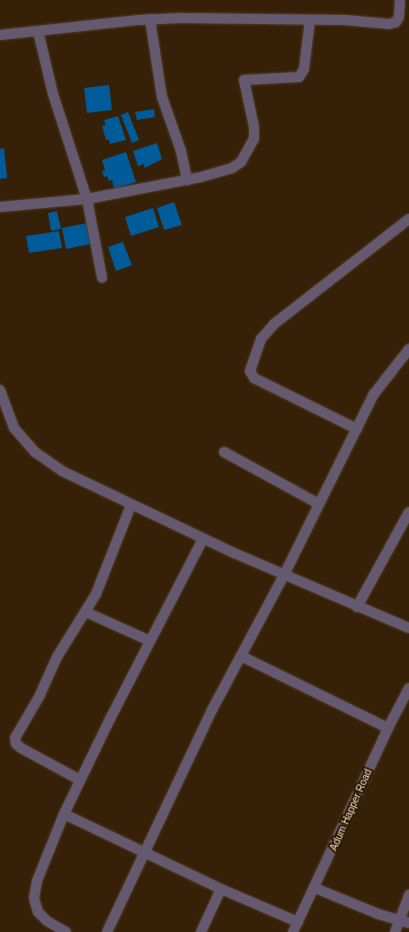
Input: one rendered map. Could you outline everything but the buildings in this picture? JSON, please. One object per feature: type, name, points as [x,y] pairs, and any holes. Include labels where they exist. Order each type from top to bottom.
[{"type":"street","points":[[0,35],[150,20],[310,20],[389,24],[396,22],[399,17],[400,0]]},
{"type":"street","points":[[150,20],[162,97],[181,151],[187,180]]},
{"type":"street","points":[[0,207],[87,199],[187,180],[232,168],[241,162],[254,139],[254,128],[244,80],[299,77],[304,69],[310,20]]},
{"type":"street","points":[[38,31],[53,94],[87,199],[102,278]]},
{"type":"street","points":[[357,429],[254,378],[250,372],[261,339],[274,324],[409,219]]},
{"type":"street","points":[[107,932],[144,851],[241,656],[284,575],[357,429],[386,375],[409,349]]},
{"type":"street","points":[[0,394],[14,428],[35,452],[82,482],[203,539],[357,607],[409,628]]},
{"type":"street","points":[[224,452],[319,504]]},
{"type":"street","points":[[80,780],[21,748],[16,744],[16,738],[39,697],[57,657],[86,612],[104,574],[131,505]]},
{"type":"street","points":[[357,607],[409,512]]},
{"type":"street","points":[[66,932],[47,921],[38,912],[34,898],[36,881],[80,780],[203,539]]},
{"type":"street","points":[[86,612],[150,641]]},
{"type":"street","points":[[241,656],[388,728]]},
{"type":"street","name":"Adum Happer Road","points":[[294,932],[316,888],[388,728],[405,705],[409,688]]},
{"type":"street","points":[[64,814],[221,889],[298,922]]},
{"type":"street","points":[[316,888],[405,922]]},
{"type":"street","points":[[201,932],[221,889]]},
{"type":"street","points":[[395,932],[405,922],[409,895]]}]
